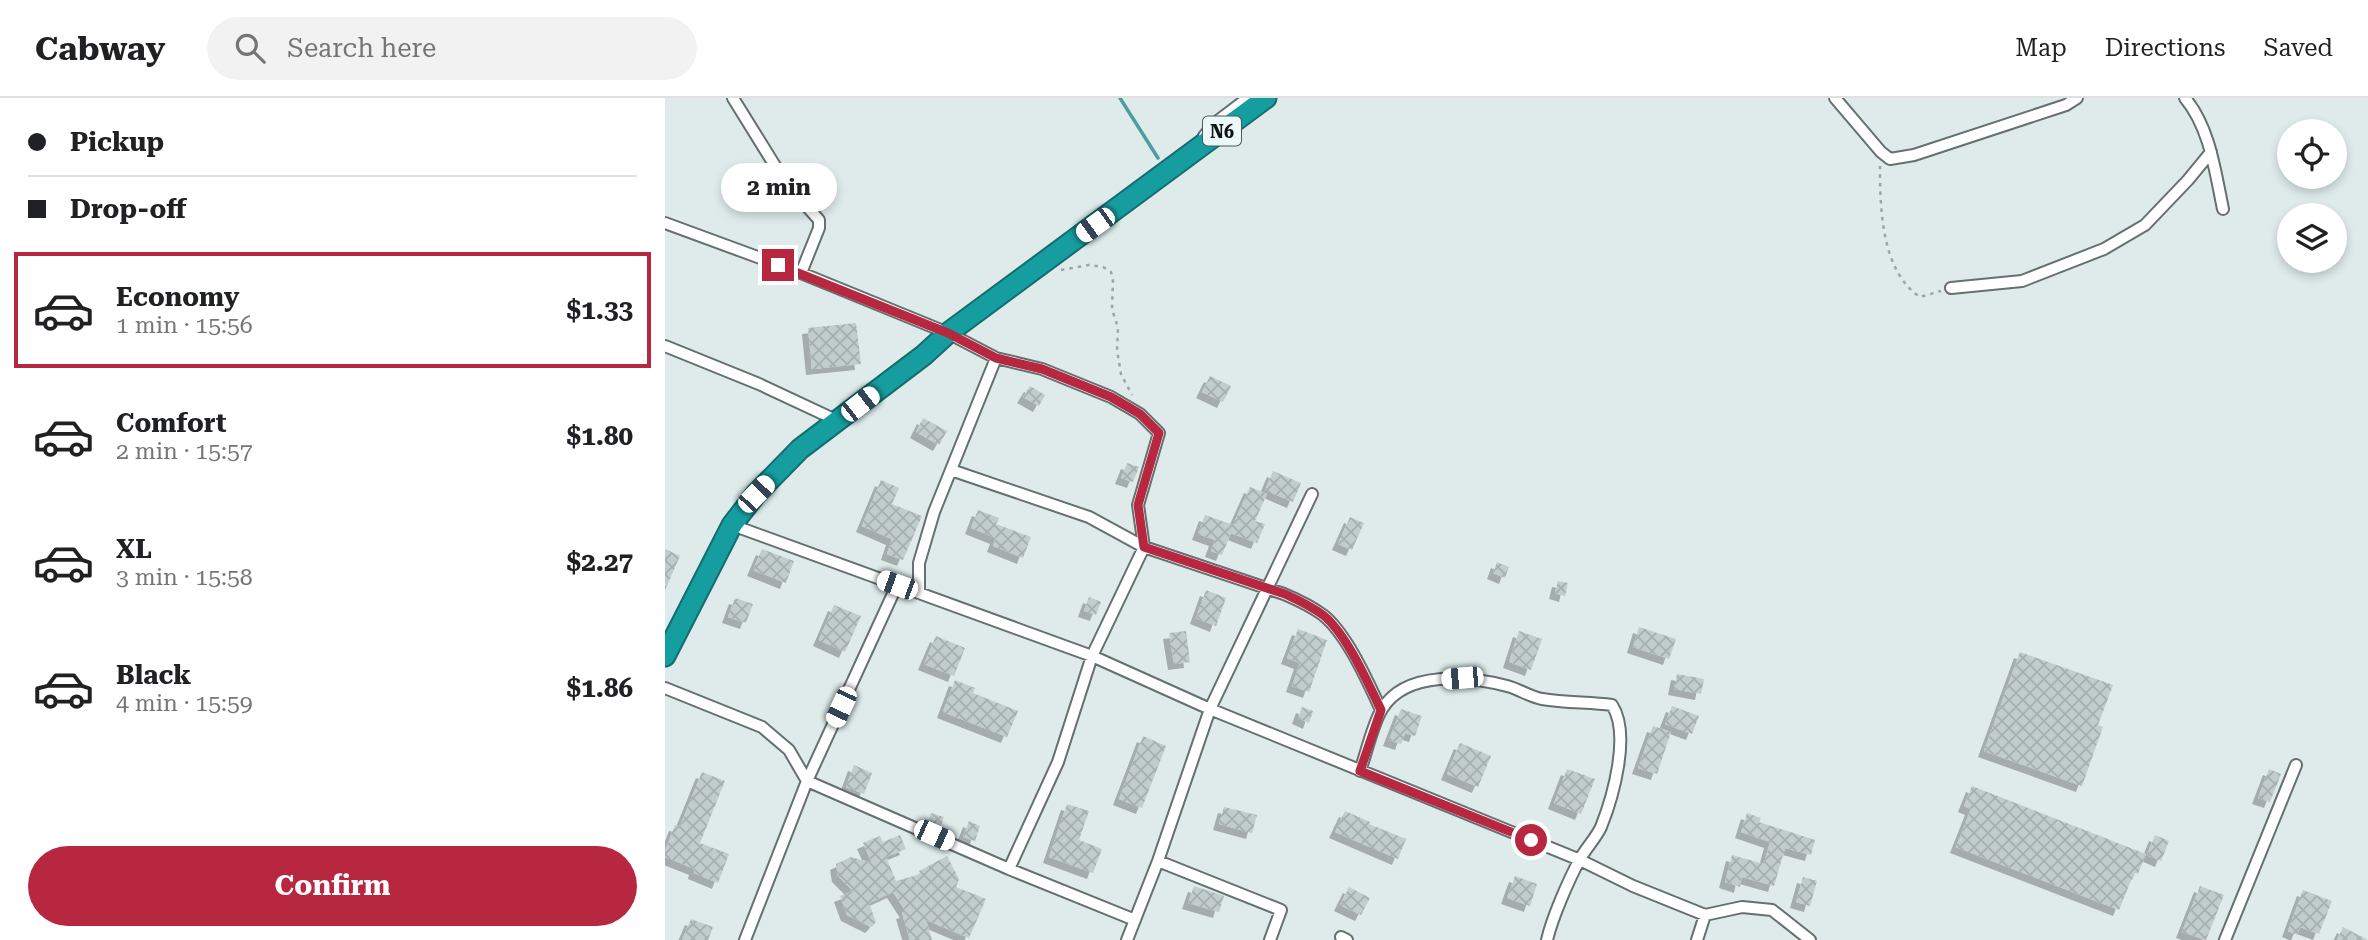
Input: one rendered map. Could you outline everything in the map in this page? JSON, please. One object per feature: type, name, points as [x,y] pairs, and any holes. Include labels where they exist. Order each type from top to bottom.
[{"type":"highway","name":"N6","points":[[665,656],[732,525],[756,494],[800,449],[924,355],[948,333],[1266,98]]},
{"type":"street","points":[[733,98],[785,182],[819,220],[801,273]]},
{"type":"street","points":[[1199,148],[1202,138],[1215,123],[1248,98]]},
{"type":"street","points":[[1835,98],[1890,159],[1914,155],[2066,105],[2077,98]]},
{"type":"street","points":[[2185,98],[2193,107],[2211,152],[2223,209]]},
{"type":"street","points":[[1951,288],[2022,281],[2104,249],[2145,225],[2211,152]]},
{"type":"street","points":[[665,223],[801,273],[948,333],[996,358],[1042,369],[1111,397],[1140,414],[1159,433],[1138,505],[1144,547],[1091,656],[1058,762],[1009,869]]},
{"type":"street","points":[[665,346],[759,384],[838,421]]},
{"type":"street","points":[[919,593],[919,563],[951,470],[996,358]]},
{"type":"street","points":[[951,470],[1089,517],[1144,547],[1307,604],[1326,617],[1353,654],[1381,710]]},
{"type":"street","points":[[1127,940],[1158,861],[1210,709],[1312,494]]},
{"type":"street","points":[[732,525],[1091,656],[1210,709],[1580,860],[1633,886],[1705,915],[1742,907],[1772,910],[1810,940]]},
{"type":"street","points":[[745,940],[807,781],[897,585]]},
{"type":"street","points":[[1360,771],[1381,710],[1398,692],[1426,681],[1462,678],[1507,686],[1538,698],[1578,704],[1612,705],[1617,712],[1620,731],[1620,759],[1600,828],[1580,860],[1547,940]]},
{"type":"street","points":[[665,688],[762,727],[789,750],[807,781],[1009,869],[1135,920]]},
{"type":"street","points":[[2225,940],[2295,765]]},
{"type":"street","points":[[1158,861],[1281,910],[1270,940]]},
{"type":"street","points":[[1697,940],[1705,915]]},
{"type":"path","points":[[1881,152],[1880,209],[1898,275],[1920,297],[1951,288]]},
{"type":"path","points":[[1031,272],[1089,265],[1103,267],[1111,272],[1112,310],[1118,328],[1117,350],[1121,374],[1140,414]]},
{"type":"building","points":[[856,323],[861,364],[812,369],[808,328]]},
{"type":"building","points":[[1210,376],[1231,386],[1223,402],[1202,392]]},
{"type":"building","points":[[1030,386],[1045,395],[1039,406],[1023,397]]},
{"type":"building","points":[[923,418],[947,431],[939,445],[916,432]]},
{"type":"building","points":[[1127,463],[1139,467],[1133,482],[1121,478]]},
{"type":"building","points":[[1273,471],[1301,483],[1293,502],[1265,490]]},
{"type":"building","points":[[881,480],[899,488],[892,504],[922,516],[903,560],[887,554],[892,539],[862,526]]},
{"type":"building","points":[[1250,487],[1267,494],[1255,521],[1265,524],[1257,543],[1231,533],[1222,555],[1211,551],[1215,540],[1198,534],[1205,515],[1233,525]]},
{"type":"building","points":[[978,510],[999,518],[996,524],[1031,537],[1023,558],[993,546],[996,538],[971,528]]},
{"type":"building","points":[[1350,517],[1364,523],[1352,550],[1338,544]]},
{"type":"building","points":[[665,549],[680,556],[665,590]]},
{"type":"building","points":[[762,549],[794,561],[786,583],[753,570]]},
{"type":"building","points":[[1497,562],[1509,567],[1505,578],[1493,573]]},
{"type":"building","points":[[1558,581],[1568,583],[1565,596],[1555,593]]},
{"type":"building","points":[[1206,590],[1226,598],[1216,626],[1196,618]]},
{"type":"building","points":[[1089,597],[1101,602],[1096,615],[1084,611]]},
{"type":"building","points":[[735,598],[753,604],[746,623],[728,617]]},
{"type":"building","points":[[834,605],[861,616],[845,652],[819,640]]},
{"type":"building","points":[[1639,627],[1676,639],[1669,659],[1633,647]]},
{"type":"building","points":[[1298,629],[1327,640],[1309,692],[1292,686],[1300,663],[1287,658]]},
{"type":"building","points":[[1186,631],[1190,662],[1174,664],[1169,633]]},
{"type":"building","points":[[1519,631],[1542,639],[1531,670],[1509,662]]},
{"type":"building","points":[[936,636],[965,648],[954,676],[924,664]]},
{"type":"building","points":[[2020,652],[2113,685],[2098,725],[2103,727],[2082,786],[1984,751]]},
{"type":"building","points":[[1677,674],[1704,679],[1701,694],[1674,689]]},
{"type":"building","points":[[955,680],[975,688],[973,693],[1018,711],[1007,737],[943,712]]},
{"type":"building","points":[[1672,706],[1699,716],[1692,734],[1665,724]]},
{"type":"building","points":[[1302,707],[1313,711],[1309,723],[1298,718]]},
{"type":"building","points":[[1401,709],[1422,716],[1415,736],[1405,733],[1401,744],[1389,740]]},
{"type":"building","points":[[1653,726],[1671,732],[1657,774],[1638,768]]},
{"type":"building","points":[[1143,736],[1166,746],[1142,808],[1119,799]]},
{"type":"building","points":[[1460,743],[1491,756],[1478,787],[1447,774]]},
{"type":"building","points":[[854,765],[872,773],[864,794],[846,787]]},
{"type":"building","points":[[1567,769],[1595,779],[1581,814],[1554,803]]},
{"type":"building","points":[[2269,769],[2281,774],[2270,802],[2258,798]]},
{"type":"building","points":[[702,772],[725,781],[700,843],[729,854],[718,883],[694,873],[695,869],[665,857],[675,825],[680,826]]},
{"type":"building","points":[[1972,786],[2146,854],[2138,874],[2134,873],[2119,910],[1956,847],[1971,809],[1964,806]]},
{"type":"building","points":[[1067,804],[1089,811],[1079,840],[1102,849],[1093,873],[1049,857]]},
{"type":"building","points":[[1224,807],[1257,815],[1252,833],[1219,824]]},
{"type":"building","points":[[1345,811],[1406,839],[1398,859],[1335,832]]},
{"type":"building","points":[[931,813],[944,817],[941,826],[928,822]]},
{"type":"building","points":[[1747,813],[1761,818],[1759,822],[1815,840],[1811,855],[1785,848],[1774,886],[1742,877],[1740,887],[1725,882],[1732,855],[1764,864],[1770,842],[1741,832]]},
{"type":"building","points":[[969,821],[980,826],[975,841],[963,837]]},
{"type":"building","points":[[900,835],[906,849],[886,857],[896,881],[921,874],[919,871],[947,856],[959,879],[956,887],[986,899],[969,938],[926,920],[932,940],[910,940],[902,913],[906,912],[893,892],[869,903],[876,922],[871,927],[847,915],[840,896],[853,891],[838,876],[836,864],[851,857],[872,863],[863,843],[880,836],[883,842]]},
{"type":"building","points":[[2155,835],[2169,841],[2161,861],[2147,855]]},
{"type":"building","points":[[1515,876],[1537,884],[1530,906],[1507,898]]},
{"type":"building","points":[[1803,877],[1817,881],[1810,906],[1796,902]]},
{"type":"building","points":[[1194,886],[1224,896],[1219,912],[1188,903]]},
{"type":"building","points":[[2200,886],[2224,895],[2206,940],[2182,932]]},
{"type":"building","points":[[1349,887],[1370,898],[1361,915],[1340,905]]},
{"type":"building","points":[[2303,890],[2332,901],[2319,934],[2300,927],[2297,935],[2288,931]]},
{"type":"building","points":[[691,919],[713,927],[708,940],[682,940]]},
{"type":"building","points":[[2343,927],[2368,940],[2337,940]]},
{"type":"waterway","points":[[1120,98],[1158,158]]},
{"type":"route","points":[[778,265],[948,333],[996,358],[1042,369],[1111,397],[1140,414],[1159,433],[1138,505],[1144,547],[1285,594],[1326,617],[1353,654],[1381,710],[1360,771],[1531,840]]}]
